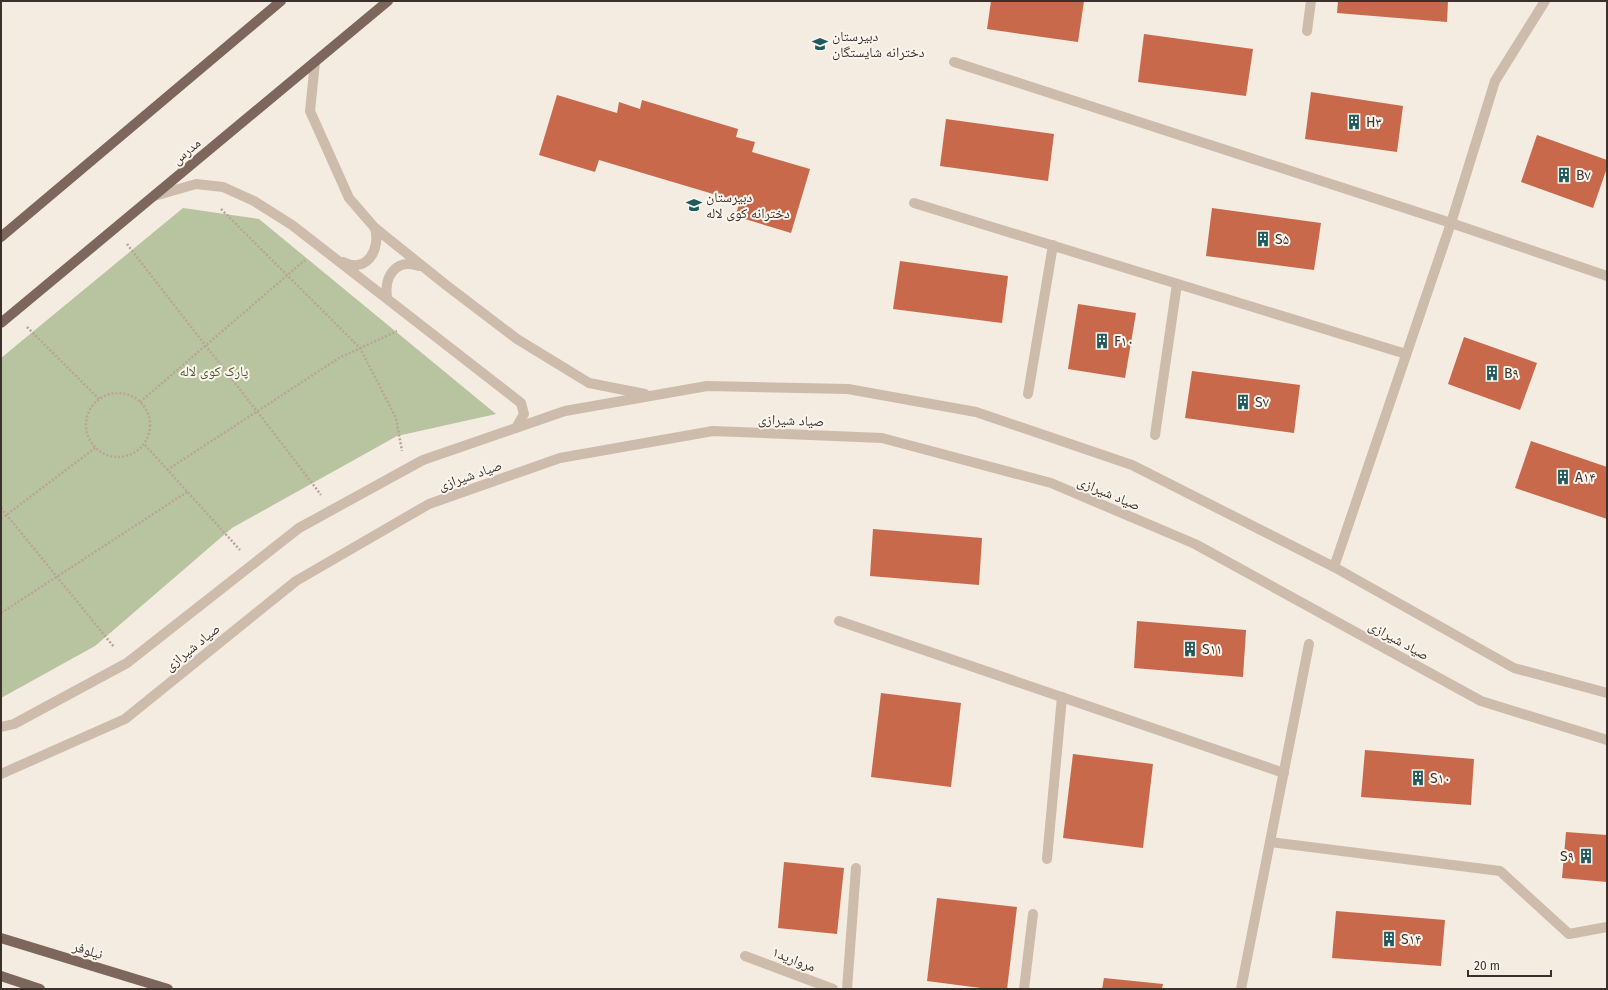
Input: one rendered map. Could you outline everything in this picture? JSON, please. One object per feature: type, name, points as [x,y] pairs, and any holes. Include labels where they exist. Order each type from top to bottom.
[{"type":"main road","points":[[1,237],[281,1]]},
{"type":"main road","name":"مدرس","points":[[1,324],[388,1]]},
{"type":"main road","name":"نیلوفر","points":[[1,938],[168,989]]},
{"type":"main road","points":[[1,976],[40,989]]},
{"type":"street","points":[[1307,31],[1311,1]]},
{"type":"street","points":[[1334,567],[1451,223],[1496,81],[1545,1]]},
{"type":"street","points":[[315,62],[310,111],[349,198],[375,228],[517,339],[589,383],[651,396]]},
{"type":"street","points":[[954,62],[1451,223],[1607,276]]},
{"type":"street","points":[[154,196],[196,184],[223,187],[254,201],[292,225],[417,321],[521,404],[524,414],[516,428]]},
{"type":"street","points":[[914,203],[1406,354]]},
{"type":"street","points":[[336,258],[348,264],[357,265],[365,263],[376,247],[378,237],[375,228]]},
{"type":"street","points":[[1028,394],[1053,245]]},
{"type":"street","points":[[387,298],[388,282],[399,265],[406,263],[425,268]]},
{"type":"street","points":[[1155,435],[1177,284]]},
{"type":"street","name":"صیاد شیرازی","points":[[1,727],[14,724],[127,663],[299,528],[423,460],[565,411],[707,386],[848,389],[976,412],[1132,465],[1334,567],[1514,668],[1607,693]]},
{"type":"street","name":"صیاد شیرازی","points":[[1,774],[125,719],[296,581],[429,504],[560,458],[713,431],[882,438],[1051,483],[1195,544],[1481,701],[1607,740]]},
{"type":"street","points":[[839,621],[1284,773]]},
{"type":"street","points":[[1241,989],[1309,644]]},
{"type":"street","points":[[1047,859],[1062,697]]},
{"type":"street","points":[[1270,842],[1500,871],[1569,934],[1607,927]]},
{"type":"street","points":[[847,989],[856,868]]},
{"type":"street","points":[[1024,989],[1033,914]]},
{"type":"street","name":"مروارید۱","points":[[745,956],[833,989]]},
{"type":"path","points":[[196,184],[360,348],[396,418],[405,470]]},
{"type":"path","points":[[115,229],[205,346],[258,411],[332,510]]},
{"type":"path","points":[[140,402],[321,247]]},
{"type":"path","points":[[13,313],[99,398]]},
{"type":"path","points":[[168,470],[339,358],[417,321]]},
{"type":"path","points":[[116,392],[134,396],[148,410],[151,428],[145,445],[130,456],[111,457],[95,448],[86,432],[88,414],[99,398],[116,392]]},
{"type":"path","points":[[145,445],[253,564]]},
{"type":"path","points":[[1,519],[95,448]]},
{"type":"path","points":[[1,613],[187,492]]},
{"type":"path","points":[[1,508],[127,663]]},
{"type":"green space","name":"پارک کوی لاله","points":[[183,208],[259,219],[496,414],[397,436],[232,528],[95,646],[1,698],[1,358]]},
{"type":"building","points":[[991,1],[1084,1],[1078,42],[987,29]]},
{"type":"building","points":[[1338,1],[1448,1],[1447,22],[1337,13]]},
{"type":"building","points":[[1144,34],[1253,49],[1246,96],[1138,82]]},
{"type":"building","name":"H۳","points":[[1311,92],[1403,106],[1397,152],[1305,139]]},
{"type":"building","points":[[557,95],[617,113],[619,102],[640,109],[642,100],[738,129],[736,137],[755,142],[752,152],[810,169],[791,233],[735,216],[740,202],[599,160],[595,172],[539,155]]},
{"type":"building","points":[[946,119],[1054,134],[1048,181],[940,166]]},
{"type":"building","name":"B۷","points":[[1537,135],[1607,160],[1607,168],[1593,208],[1521,182]]},
{"type":"building","name":"S۵","points":[[1212,208],[1321,223],[1314,270],[1206,256]]},
{"type":"building","points":[[900,261],[1008,276],[1002,323],[893,309]]},
{"type":"building","name":"F۱۰","points":[[1078,304],[1136,313],[1125,378],[1068,369]]},
{"type":"building","name":"B۹","points":[[1464,337],[1537,363],[1520,410],[1448,384]]},
{"type":"building","name":"S۷","points":[[1192,371],[1300,385],[1294,433],[1185,418]]},
{"type":"building","name":"A۱۴","points":[[1531,441],[1607,467],[1607,519],[1515,488]]},
{"type":"building","points":[[873,529],[982,538],[979,585],[870,576]]},
{"type":"building","name":"S۱۱","points":[[1137,621],[1246,630],[1243,677],[1134,668]]},
{"type":"building","points":[[881,693],[961,703],[951,787],[871,777]]},
{"type":"building","name":"S۱۰","points":[[1365,750],[1474,759],[1471,805],[1361,797]]},
{"type":"building","points":[[1073,754],[1153,764],[1143,848],[1063,838]]},
{"type":"building","name":"S۹","points":[[1566,832],[1607,835],[1607,882],[1562,878]]},
{"type":"building","points":[[784,862],[844,868],[837,934],[778,928]]},
{"type":"building","points":[[937,898],[1017,907],[1007,989],[988,989],[927,981]]},
{"type":"building","name":"S۱۴","points":[[1336,911],[1445,920],[1441,966],[1332,958]]},
{"type":"building","points":[[1104,978],[1163,984],[1162,989],[1102,989]]},
{"type":"place","name":"دبیرستان دخترانه شایستگان","points":[[820,44]]},
{"type":"place","name":"H۳","points":[[1354,122]]},
{"type":"place","name":"B۷","points":[[1564,175]]},
{"type":"place","name":"دبیرستان دخترانه کوی لاله","points":[[694,205]]},
{"type":"place","name":"S۵","points":[[1263,239]]},
{"type":"place","name":"F۱۰","points":[[1102,341]]},
{"type":"place","name":"B۹","points":[[1492,373]]},
{"type":"place","name":"S۷","points":[[1243,402]]},
{"type":"place","name":"A۱۴","points":[[1563,477]]},
{"type":"place","name":"S۱۱","points":[[1190,649]]},
{"type":"place","name":"S۱۰","points":[[1418,778]]},
{"type":"place","name":"S۹","points":[[1586,856]]},
{"type":"place","name":"S۱۴","points":[[1389,939]]}]
